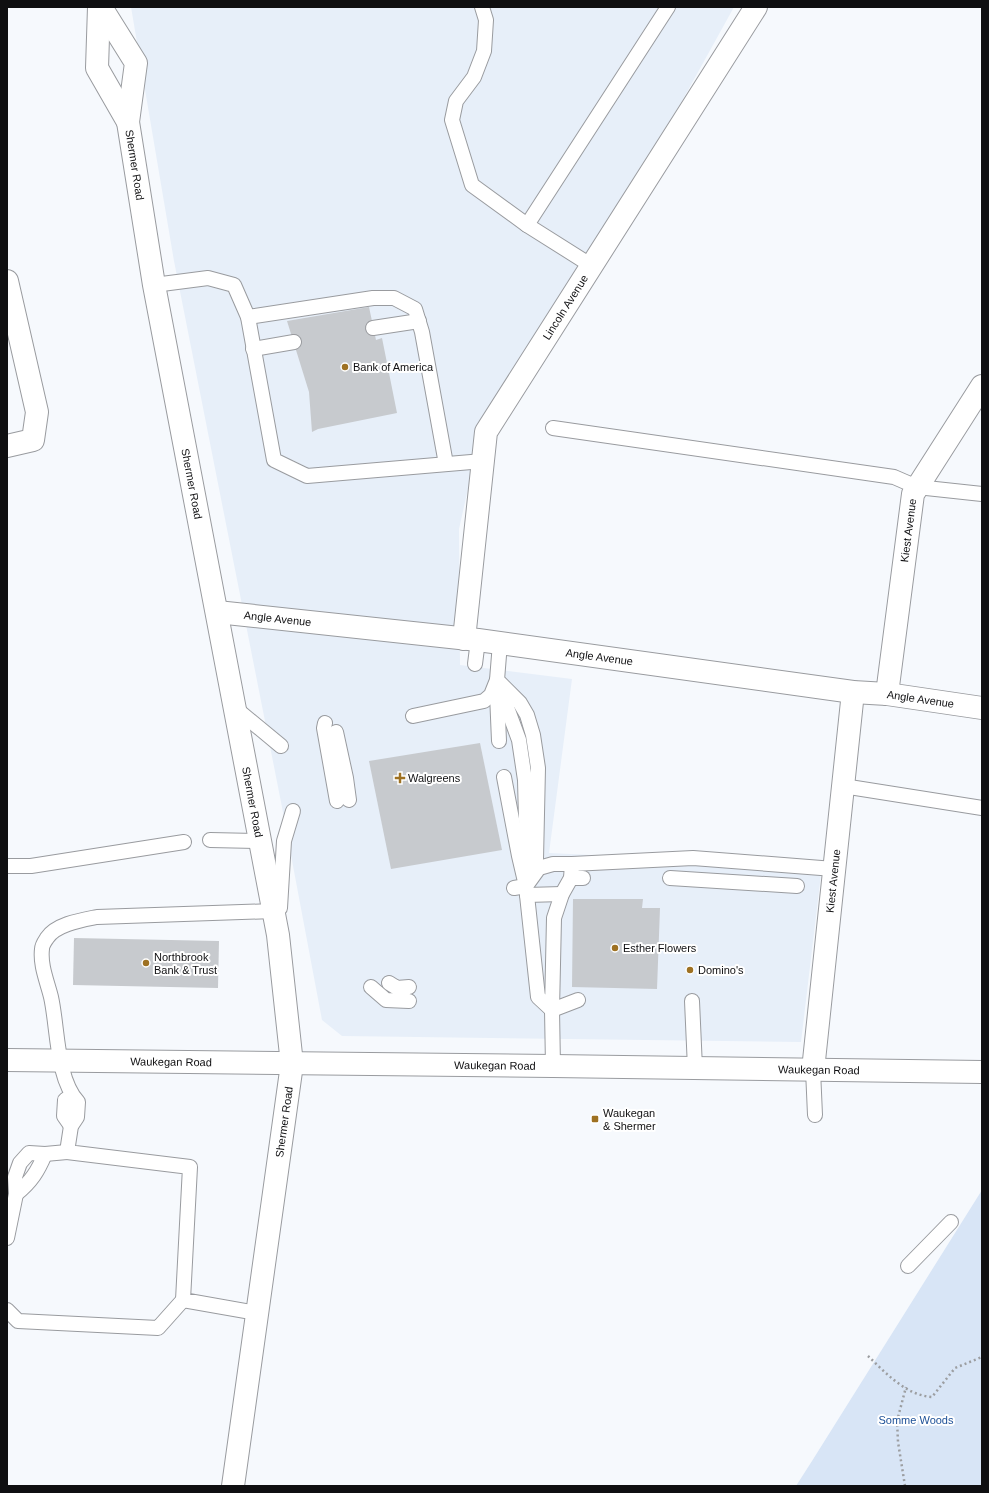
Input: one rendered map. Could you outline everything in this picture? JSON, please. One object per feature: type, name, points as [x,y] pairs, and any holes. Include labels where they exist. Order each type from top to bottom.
[{"type":"main road","name":"Shermer Road","points":[[100,7],[136,63],[128,122],[154,285],[274,911],[292,1064],[233,1486]]},
{"type":"main road","name":"Shermer Road","points":[[100,7],[97,68],[128,122]]},
{"type":"main road","name":"Lincoln Avenue","points":[[471,639],[486,432],[756,7]]},
{"type":"main road","points":[[7,281],[11,309],[37,412],[33,440],[7,446]]},
{"type":"main road","name":"Kiest Avenue","points":[[887,694],[913,494],[982,386]]},
{"type":"main road","name":"Angle Avenue","points":[[216,612],[471,639],[853,692],[887,694],[982,708]]},
{"type":"main road","name":"Kiest Avenue","points":[[813,1070],[853,692]]},
{"type":"main road","name":"Waukegan Road","points":[[7,1060],[982,1072]]},
{"type":"lane","points":[[482,7],[486,20],[484,51],[474,77],[456,100],[452,120],[472,185],[526,225],[592,266]]},
{"type":"lane","points":[[526,225],[668,7]]},
{"type":"lane","points":[[154,285],[208,278],[234,285],[248,317],[274,460],[307,476],[483,461]]},
{"type":"lane","points":[[248,317],[373,298],[394,298],[415,309],[422,332],[446,464]]},
{"type":"lane","points":[[373,328],[419,321]]},
{"type":"lane","points":[[253,349],[294,342]]},
{"type":"lane","points":[[553,428],[894,477],[917,487],[982,494]]},
{"type":"lane","points":[[471,639],[475,664]]},
{"type":"lane","points":[[499,741],[497,680],[500,643]]},
{"type":"lane","points":[[413,716],[484,701],[491,695],[497,680]]},
{"type":"lane","points":[[497,680],[520,703],[527,715],[533,734],[538,768],[522,890],[538,998],[552,1010]]},
{"type":"lane","points":[[235,708],[281,746]]},
{"type":"lane","points":[[325,723],[324,728],[343,800],[346,778],[336,732]]},
{"type":"lane","points":[[504,777],[527,858]]},
{"type":"lane","points":[[843,786],[982,808]]},
{"type":"lane","points":[[278,935],[284,841],[293,811]]},
{"type":"lane","points":[[210,840],[261,841]]},
{"type":"lane","points":[[7,866],[31,866],[184,842]]},
{"type":"lane","points":[[527,858],[553,864],[575,873],[693,858],[834,869]]},
{"type":"lane","points":[[522,890],[539,868],[553,864]]},
{"type":"lane","points":[[553,1066],[552,1010],[554,918],[562,894],[575,873]]},
{"type":"lane","points":[[670,878],[797,886]]},
{"type":"lane","points":[[522,890],[562,894]]},
{"type":"lane","points":[[67,1152],[71,1126],[77,1117],[78,1102],[72,1095],[60,1061],[51,996],[42,966],[42,948],[48,936],[56,929],[78,921],[97,917],[274,911]]},
{"type":"lane","points":[[389,984],[397,988],[409,987]]},
{"type":"lane","points":[[371,987],[386,1000],[409,1001]]},
{"type":"lane","points":[[552,1010],[578,1000]]},
{"type":"lane","points":[[692,1001],[695,1068]]},
{"type":"lane","points":[[813,1070],[815,1115]]},
{"type":"lane","points":[[7,1238],[16,1194],[28,1185],[45,1154],[67,1152],[190,1167],[183,1300],[158,1328],[18,1321],[7,1310]]},
{"type":"lane","points":[[908,1266],[950,1222]]},
{"type":"lane","points":[[183,1300],[257,1313]]},
{"type":"path","points":[[868,1356],[898,1384],[922,1396],[932,1397],[955,1368],[982,1357]]},
{"type":"path","points":[[905,1486],[898,1442],[897,1421],[906,1387]]},
{"type":"shaded area","points":[[131,7],[734,7],[682,101],[484,417],[459,529],[460,665],[572,679],[549,853],[822,866],[801,1042],[342,1036],[322,1020],[281,802],[174,261]]},
{"type":"green space","name":"Somme Woods","points":[[982,1190],[982,1486],[796,1486],[812,1461]]},
{"type":"building","name":"Bank of America","points":[[369,307],[376,340],[382,338],[397,413],[318,429],[312,432],[309,392],[287,321]]},
{"type":"building","name":"Walgreens","points":[[480,743],[502,850],[391,869],[369,761]]},
{"type":"building","name":"Esther Flowers","points":[[573,899],[643,899],[642,908],[660,908],[657,989],[572,987]]},
{"type":"building","name":"Northbrook Bank & Trust","points":[[74,938],[219,941],[218,988],[73,985]]},
{"type":"place","name":"Bank of America","points":[[345,367]]},
{"type":"place","name":"Walgreens","points":[[400,778]]},
{"type":"place","name":"Esther Flowers","points":[[615,948]]},
{"type":"place","name":"Northbrook Bank & Trust","points":[[146,963]]},
{"type":"place","name":"Domino's","points":[[690,970]]},
{"type":"place","name":"Waukegan & Shermer","points":[[595,1119]]}]
